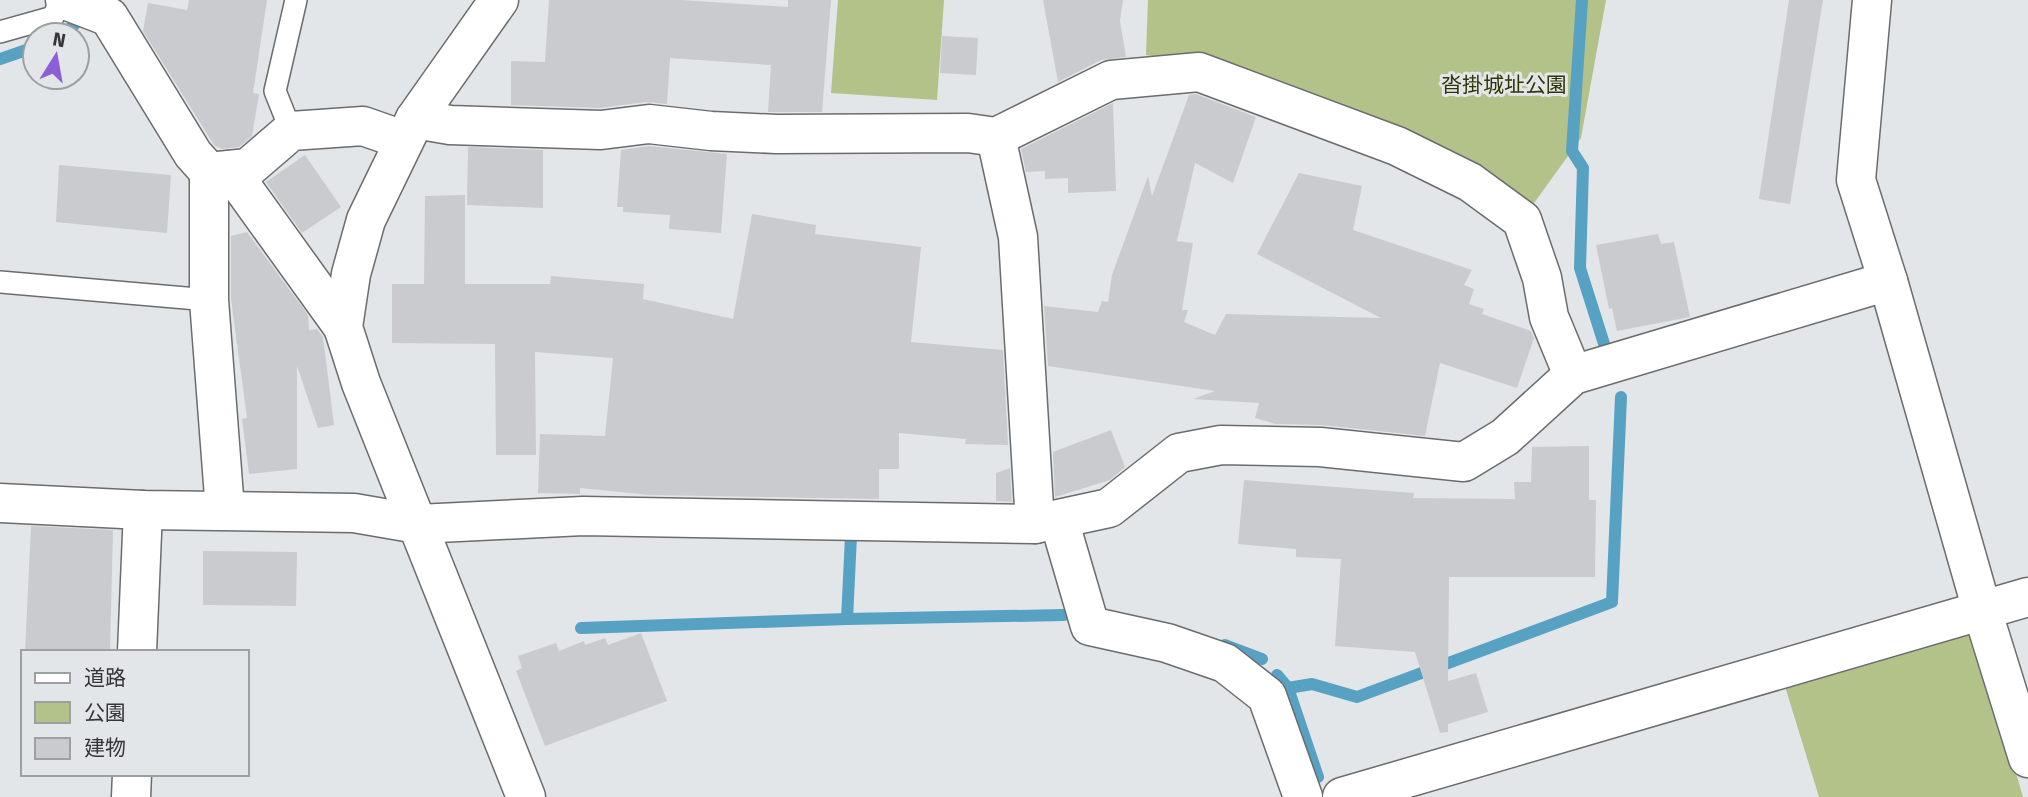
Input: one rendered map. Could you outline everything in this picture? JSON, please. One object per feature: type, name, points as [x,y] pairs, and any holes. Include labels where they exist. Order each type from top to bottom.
[{"type":"street","points":[[63,0],[109,17],[193,154],[220,171],[343,327],[362,383],[526,797]]},
{"type":"street","points":[[343,327],[351,274],[366,220],[409,130],[499,0]]},
{"type":"street","points":[[1872,0],[1856,180],[2028,758]]},
{"type":"street","points":[[220,171],[248,168],[291,131],[363,125],[409,130],[450,125],[601,130],[649,124],[711,131],[776,134],[968,133],[996,137],[1111,80],[1199,72],[1397,146],[1470,182],[1522,220],[1542,278],[1549,317],[1573,375]]},
{"type":"street","points":[[996,137],[1018,237],[1047,522],[1090,626],[1167,643],[1225,663],[1267,696],[1303,797]]},
{"type":"street","points":[[220,171],[209,300],[225,510]]},
{"type":"street","points":[[0,503],[143,510],[354,513],[418,524],[583,516],[1047,522],[1108,508],[1179,453],[1221,445],[1320,447],[1464,462],[1505,437],[1573,375],[1888,281]]},
{"type":"street","points":[[137,650],[143,510]]},
{"type":"street","points":[[1342,797],[2028,597]]},
{"type":"street","points":[[131,797],[132,776]]},
{"type":"lane","points":[[0,32],[53,17],[63,0]]},
{"type":"lane","points":[[291,131],[275,91],[296,0]]},
{"type":"lane","points":[[0,282],[209,300]]},
{"type":"green space","points":[[838,0],[944,0],[937,100],[831,93]]},
{"type":"green space","name":"沓掛城址公園","points":[[1148,0],[1606,0],[1581,138],[1529,210],[1220,65],[1146,55]]},
{"type":"green space","points":[[1967,629],[1976,636],[2023,797],[1819,797],[1784,683]]},
{"type":"building","points":[[189,0],[267,0],[253,93],[259,94],[252,136],[239,147],[222,149],[214,145],[143,31],[148,3],[187,10]]},
{"type":"building","points":[[549,0],[682,0],[788,7],[788,0],[831,0],[822,112],[768,112],[771,65],[670,58],[667,104],[646,102],[600,108],[511,105],[511,61],[545,62]]},
{"type":"building","points":[[1043,0],[1123,0],[1120,21],[1126,57],[1101,60],[1058,82]]},
{"type":"building","points":[[1789,0],[1823,0],[1790,204],[1759,199]]},
{"type":"building","points":[[942,36],[978,38],[976,75],[940,73]]},
{"type":"building","points":[[1196,94],[1256,117],[1233,183],[1195,163],[1177,241],[1193,243],[1182,310],[1188,310],[1184,322],[1215,335],[1226,314],[1381,318],[1257,254],[1299,173],[1362,186],[1353,230],[1472,270],[1464,285],[1474,289],[1469,304],[1484,309],[1482,314],[1531,331],[1534,338],[1517,388],[1440,363],[1425,436],[1322,425],[1276,424],[1255,418],[1259,403],[1193,399],[1215,391],[1048,366],[1044,306],[1098,312],[1102,301],[1108,302],[1112,275],[1148,176],[1152,196],[1189,95]]},
{"type":"building","points":[[1113,103],[1116,191],[1068,193],[1068,178],[1045,179],[1045,171],[1026,172],[1021,149]]},
{"type":"building","points":[[649,146],[727,154],[721,233],[669,229],[670,215],[623,212],[623,207],[617,207],[621,150]]},
{"type":"building","points":[[468,147],[543,150],[543,208],[467,205]]},
{"type":"building","points":[[305,155],[341,207],[302,233],[266,182]]},
{"type":"building","points":[[59,165],[171,175],[167,233],[56,222]]},
{"type":"building","points":[[465,195],[465,284],[550,284],[551,276],[644,284],[643,299],[733,319],[752,214],[816,225],[815,234],[921,247],[911,342],[1003,350],[1008,445],[965,444],[966,439],[899,433],[899,469],[879,469],[879,499],[649,495],[580,488],[580,494],[538,493],[540,434],[605,436],[613,358],[535,352],[536,455],[496,455],[495,344],[392,343],[392,284],[424,284],[425,196]]},
{"type":"building","points":[[247,232],[308,315],[309,330],[317,329],[323,337],[334,425],[318,428],[297,366],[297,469],[249,474],[242,419],[247,418],[231,299],[231,236]]},
{"type":"building","points":[[1658,234],[1661,244],[1674,242],[1690,317],[1617,331],[1612,308],[1609,309],[1596,245]]},
{"type":"building","points":[[1111,430],[1125,467],[1110,480],[1055,497],[1053,452]]},
{"type":"building","points":[[1589,446],[1589,500],[1596,500],[1595,577],[1449,577],[1448,681],[1476,673],[1488,712],[1448,724],[1448,732],[1440,733],[1415,652],[1335,646],[1341,559],[1296,557],[1296,549],[1238,544],[1244,480],[1414,493],[1413,498],[1515,499],[1514,482],[1531,482],[1532,447]]},
{"type":"building","points":[[1010,468],[1012,502],[996,501],[996,473]]},
{"type":"building","points":[[31,526],[113,530],[110,650],[25,650]]},
{"type":"building","points":[[203,551],[297,552],[296,606],[203,605]]},
{"type":"building","points":[[641,633],[667,701],[545,746],[516,671],[522,668],[518,656],[556,643],[559,651],[584,641],[585,645],[605,638],[608,645]]},
{"type":"waterway","points":[[1582,0],[1572,151],[1583,168],[1580,268],[1606,350]]},
{"type":"waterway","points":[[0,59],[21,52]]},
{"type":"waterway","points":[[1288,688],[1312,684],[1357,697],[1612,602],[1621,397]]},
{"type":"waterway","points":[[847,619],[851,536]]},
{"type":"waterway","points":[[581,628],[1064,615]]},
{"type":"waterway","points":[[1225,645],[1262,659]]},
{"type":"waterway","points":[[1277,675],[1288,688],[1318,777]]}]
